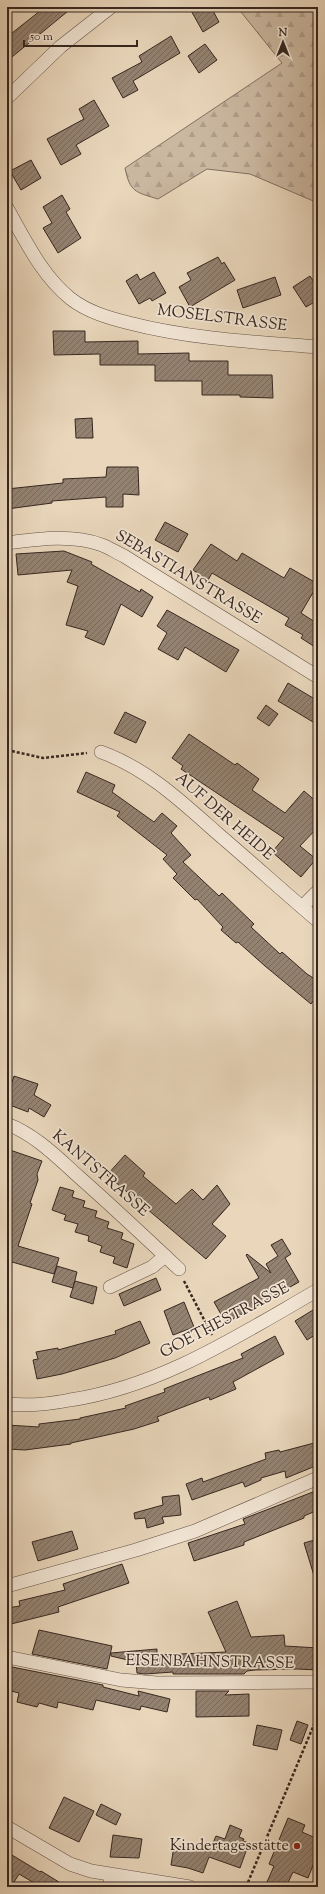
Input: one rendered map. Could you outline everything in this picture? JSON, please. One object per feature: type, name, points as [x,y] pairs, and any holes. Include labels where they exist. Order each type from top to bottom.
[{"type":"street","points":[[7,98],[60,47],[111,7]]},
{"type":"street","name":"MOSELSTRASSE","points":[[7,208],[37,260],[53,281],[71,299],[86,309],[109,318],[187,335],[318,347]]},
{"type":"street","name":"SEBASTIANSTRASSE","points":[[7,543],[55,539],[82,540],[102,545],[124,556],[318,677]]},
{"type":"street","name":"AUF DER HEIDE","points":[[101,752],[124,761],[150,777],[187,806],[318,921]]},
{"type":"street","points":[[302,907],[318,891]]},
{"type":"street","name":"KANTSTRASSE","points":[[7,1124],[30,1136],[47,1150],[179,1268]]},
{"type":"street","points":[[110,1287],[152,1267],[166,1256]]},
{"type":"street","name":"GOETHESTRASSE","points":[[7,1404],[18,1405],[54,1403],[88,1398],[172,1371],[219,1347],[318,1290]]},
{"type":"street","points":[[7,1586],[136,1550],[195,1531],[318,1478]]},
{"type":"street","name":"EISENBAHNSTRASSE","points":[[7,1657],[121,1680],[157,1683],[318,1682]]},
{"type":"street","points":[[7,1827],[70,1864],[91,1871],[110,1881],[190,1887]]},
{"type":"path","points":[[7,750],[43,758],[101,752]]},
{"type":"path","points":[[179,1268],[184,1273],[184,1281],[219,1347]]},
{"type":"path","points":[[246,1887],[318,1715]]},
{"type":"green space","points":[[237,7],[318,7],[318,203],[250,174],[207,169],[158,199],[144,195],[135,190],[129,182],[125,168],[282,63]]},
{"type":"building","points":[[45,7],[73,7],[7,61],[7,37]]},
{"type":"building","points":[[189,7],[211,7],[219,22],[203,32]]},
{"type":"building","points":[[171,36],[180,53],[133,81],[138,90],[123,98],[112,78],[142,62],[139,56]]},
{"type":"building","points":[[205,44],[217,60],[199,73],[188,56]]},
{"type":"building","points":[[94,100],[109,126],[76,145],[81,154],[61,165],[47,139],[84,119],[79,109]]},
{"type":"building","points":[[31,160],[41,178],[21,190],[10,171]]},
{"type":"building","points":[[62,195],[70,209],[66,212],[81,238],[58,253],[43,228],[52,223],[43,207]]},
{"type":"building","points":[[218,257],[222,264],[224,262],[235,280],[190,307],[179,287],[191,280],[187,273]]},
{"type":"building","points":[[154,272],[166,293],[152,301],[150,298],[139,304],[126,281],[137,274],[140,280]]},
{"type":"building","points":[[310,276],[318,288],[318,300],[306,307],[293,287]]},
{"type":"building","points":[[275,277],[281,295],[243,308],[237,290]]},
{"type":"building","points":[[53,331],[85,331],[85,342],[138,341],[138,354],[189,353],[189,361],[228,361],[228,375],[272,375],[273,398],[240,397],[240,395],[202,395],[202,381],[155,381],[155,365],[100,365],[100,354],[54,355]]},
{"type":"building","points":[[92,418],[93,438],[76,438],[75,419]]},
{"type":"building","points":[[107,467],[138,467],[139,495],[123,494],[123,507],[106,507],[106,497],[52,501],[52,503],[7,509],[7,489],[63,483],[63,479],[106,477]]},
{"type":"building","points":[[165,522],[188,534],[178,552],[155,540]]},
{"type":"building","points":[[211,544],[237,561],[242,553],[284,578],[290,568],[318,584],[301,613],[318,624],[318,649],[301,638],[303,635],[285,625],[289,618],[212,573],[208,580],[193,570]]},
{"type":"building","points":[[64,551],[92,562],[91,564],[140,592],[141,589],[153,597],[142,617],[121,604],[104,645],[85,637],[88,631],[66,625],[78,586],[67,582],[72,570],[18,575],[16,554]]},
{"type":"building","points":[[167,610],[239,650],[226,672],[185,647],[178,660],[158,649],[167,633],[157,626]]},
{"type":"building","points":[[288,683],[318,701],[318,725],[278,701]]},
{"type":"building","points":[[266,705],[278,714],[269,726],[257,718]]},
{"type":"building","points":[[125,712],[146,722],[136,743],[114,733]]},
{"type":"building","points":[[189,734],[235,765],[237,763],[259,779],[252,790],[285,813],[304,791],[318,803],[318,827],[300,846],[316,859],[301,877],[272,852],[284,838],[181,769],[183,766],[172,758]]},
{"type":"building","points":[[86,772],[115,785],[112,792],[154,822],[162,813],[177,826],[171,833],[191,855],[183,862],[219,896],[222,893],[254,924],[251,927],[280,954],[282,952],[307,974],[318,981],[318,995],[311,1004],[238,942],[236,943],[221,930],[223,927],[197,899],[195,900],[173,878],[177,874],[163,859],[167,855],[117,816],[120,812],[77,792]]},
{"type":"building","points":[[14,1076],[38,1084],[34,1095],[51,1105],[44,1117],[29,1108],[28,1112],[7,1104],[7,1097]]},
{"type":"building","points":[[7,1149],[42,1161],[37,1174],[38,1180],[30,1203],[32,1204],[18,1246],[59,1258],[54,1274],[12,1262],[9,1272],[7,1271],[7,1175],[10,1165],[7,1164]]},
{"type":"building","points":[[125,1155],[145,1173],[143,1176],[176,1204],[192,1189],[203,1200],[217,1185],[230,1204],[212,1224],[226,1236],[206,1259],[107,1175]]},
{"type":"building","points":[[60,1187],[74,1191],[72,1197],[85,1201],[83,1207],[97,1211],[95,1217],[109,1222],[107,1228],[123,1233],[121,1239],[134,1244],[127,1268],[113,1263],[115,1257],[100,1252],[102,1246],[88,1241],[89,1236],[75,1232],[78,1224],[64,1220],[66,1215],[52,1210]]},
{"type":"building","points":[[282,1239],[291,1254],[285,1258],[299,1282],[226,1323],[214,1302],[259,1278],[246,1255],[247,1254],[271,1273],[266,1264],[278,1256],[271,1245]]},
{"type":"building","points":[[57,1266],[77,1272],[73,1288],[52,1282]]},
{"type":"building","points":[[156,1278],[161,1290],[124,1306],[119,1294]]},
{"type":"building","points":[[75,1281],[97,1287],[93,1304],[70,1297]]},
{"type":"building","points":[[184,1302],[194,1327],[173,1335],[164,1311]]},
{"type":"building","points":[[318,1307],[318,1333],[307,1340],[295,1321]]},
{"type":"building","points":[[140,1321],[150,1343],[115,1358],[62,1374],[37,1379],[33,1360],[38,1359],[36,1352],[58,1348],[58,1350],[116,1334],[115,1331]]},
{"type":"building","points":[[275,1336],[284,1354],[233,1382],[236,1389],[210,1400],[209,1397],[157,1417],[159,1421],[134,1429],[71,1444],[25,1450],[7,1449],[7,1425],[39,1427],[39,1424],[80,1419],[126,1408],[125,1406],[165,1392],[164,1389],[243,1358],[241,1354]]},
{"type":"building","points":[[318,1442],[318,1465],[286,1478],[285,1471],[261,1478],[261,1480],[245,1487],[243,1482],[192,1500],[186,1484],[202,1478],[203,1482],[266,1459],[265,1453],[279,1450],[280,1452]]},
{"type":"building","points":[[318,1490],[318,1510],[304,1516],[304,1518],[244,1542],[244,1545],[194,1561],[188,1543],[245,1524],[243,1519]]},
{"type":"building","points":[[179,1495],[181,1515],[162,1517],[164,1523],[147,1528],[145,1518],[135,1519],[134,1513],[163,1505],[162,1497]]},
{"type":"building","points":[[72,1531],[78,1549],[38,1561],[32,1542]]},
{"type":"building","points":[[318,1539],[318,1578],[315,1579],[304,1543]]},
{"type":"building","points":[[122,1564],[129,1583],[58,1607],[59,1612],[7,1625],[7,1608],[20,1606],[19,1601],[65,1590],[63,1584]]},
{"type":"building","points":[[237,1601],[251,1637],[284,1635],[285,1646],[318,1648],[318,1670],[255,1670],[247,1671],[244,1674],[173,1674],[173,1672],[145,1674],[137,1673],[136,1662],[111,1656],[111,1653],[157,1649],[157,1655],[226,1652],[208,1612]]},
{"type":"building","points":[[39,1630],[112,1646],[107,1669],[32,1654]]},
{"type":"building","points":[[7,1666],[103,1685],[103,1687],[139,1696],[138,1691],[170,1699],[167,1712],[141,1706],[140,1710],[96,1700],[93,1710],[58,1702],[57,1708],[39,1703],[37,1707],[17,1702],[19,1693],[7,1690]]},
{"type":"building","points":[[196,1691],[229,1691],[225,1695],[249,1694],[249,1716],[196,1717]]},
{"type":"building","points":[[297,1721],[308,1725],[301,1744],[290,1740]]},
{"type":"building","points":[[257,1725],[282,1730],[277,1750],[253,1745]]},
{"type":"building","points":[[64,1797],[94,1811],[79,1842],[49,1828]]},
{"type":"building","points":[[101,1804],[121,1814],[116,1825],[96,1815]]},
{"type":"building","name":"Kindertagesstätte","points":[[288,1818],[305,1825],[302,1832],[318,1839],[318,1853],[308,1878],[293,1872],[286,1887],[279,1887],[267,1882],[274,1866],[269,1864]]},
{"type":"building","points":[[230,1825],[242,1830],[239,1837],[244,1839],[243,1841],[249,1843],[240,1868],[209,1857],[203,1873],[188,1868],[171,1865],[174,1846],[210,1850],[216,1836],[225,1839]]},
{"type":"building","points":[[113,1835],[142,1839],[139,1858],[110,1857]]},
{"type":"building","points":[[7,1852],[67,1887],[41,1887],[19,1874],[11,1887],[7,1887]]},
{"type":"place","name":"Kindertagesstätte","points":[[297,1846]]}]
